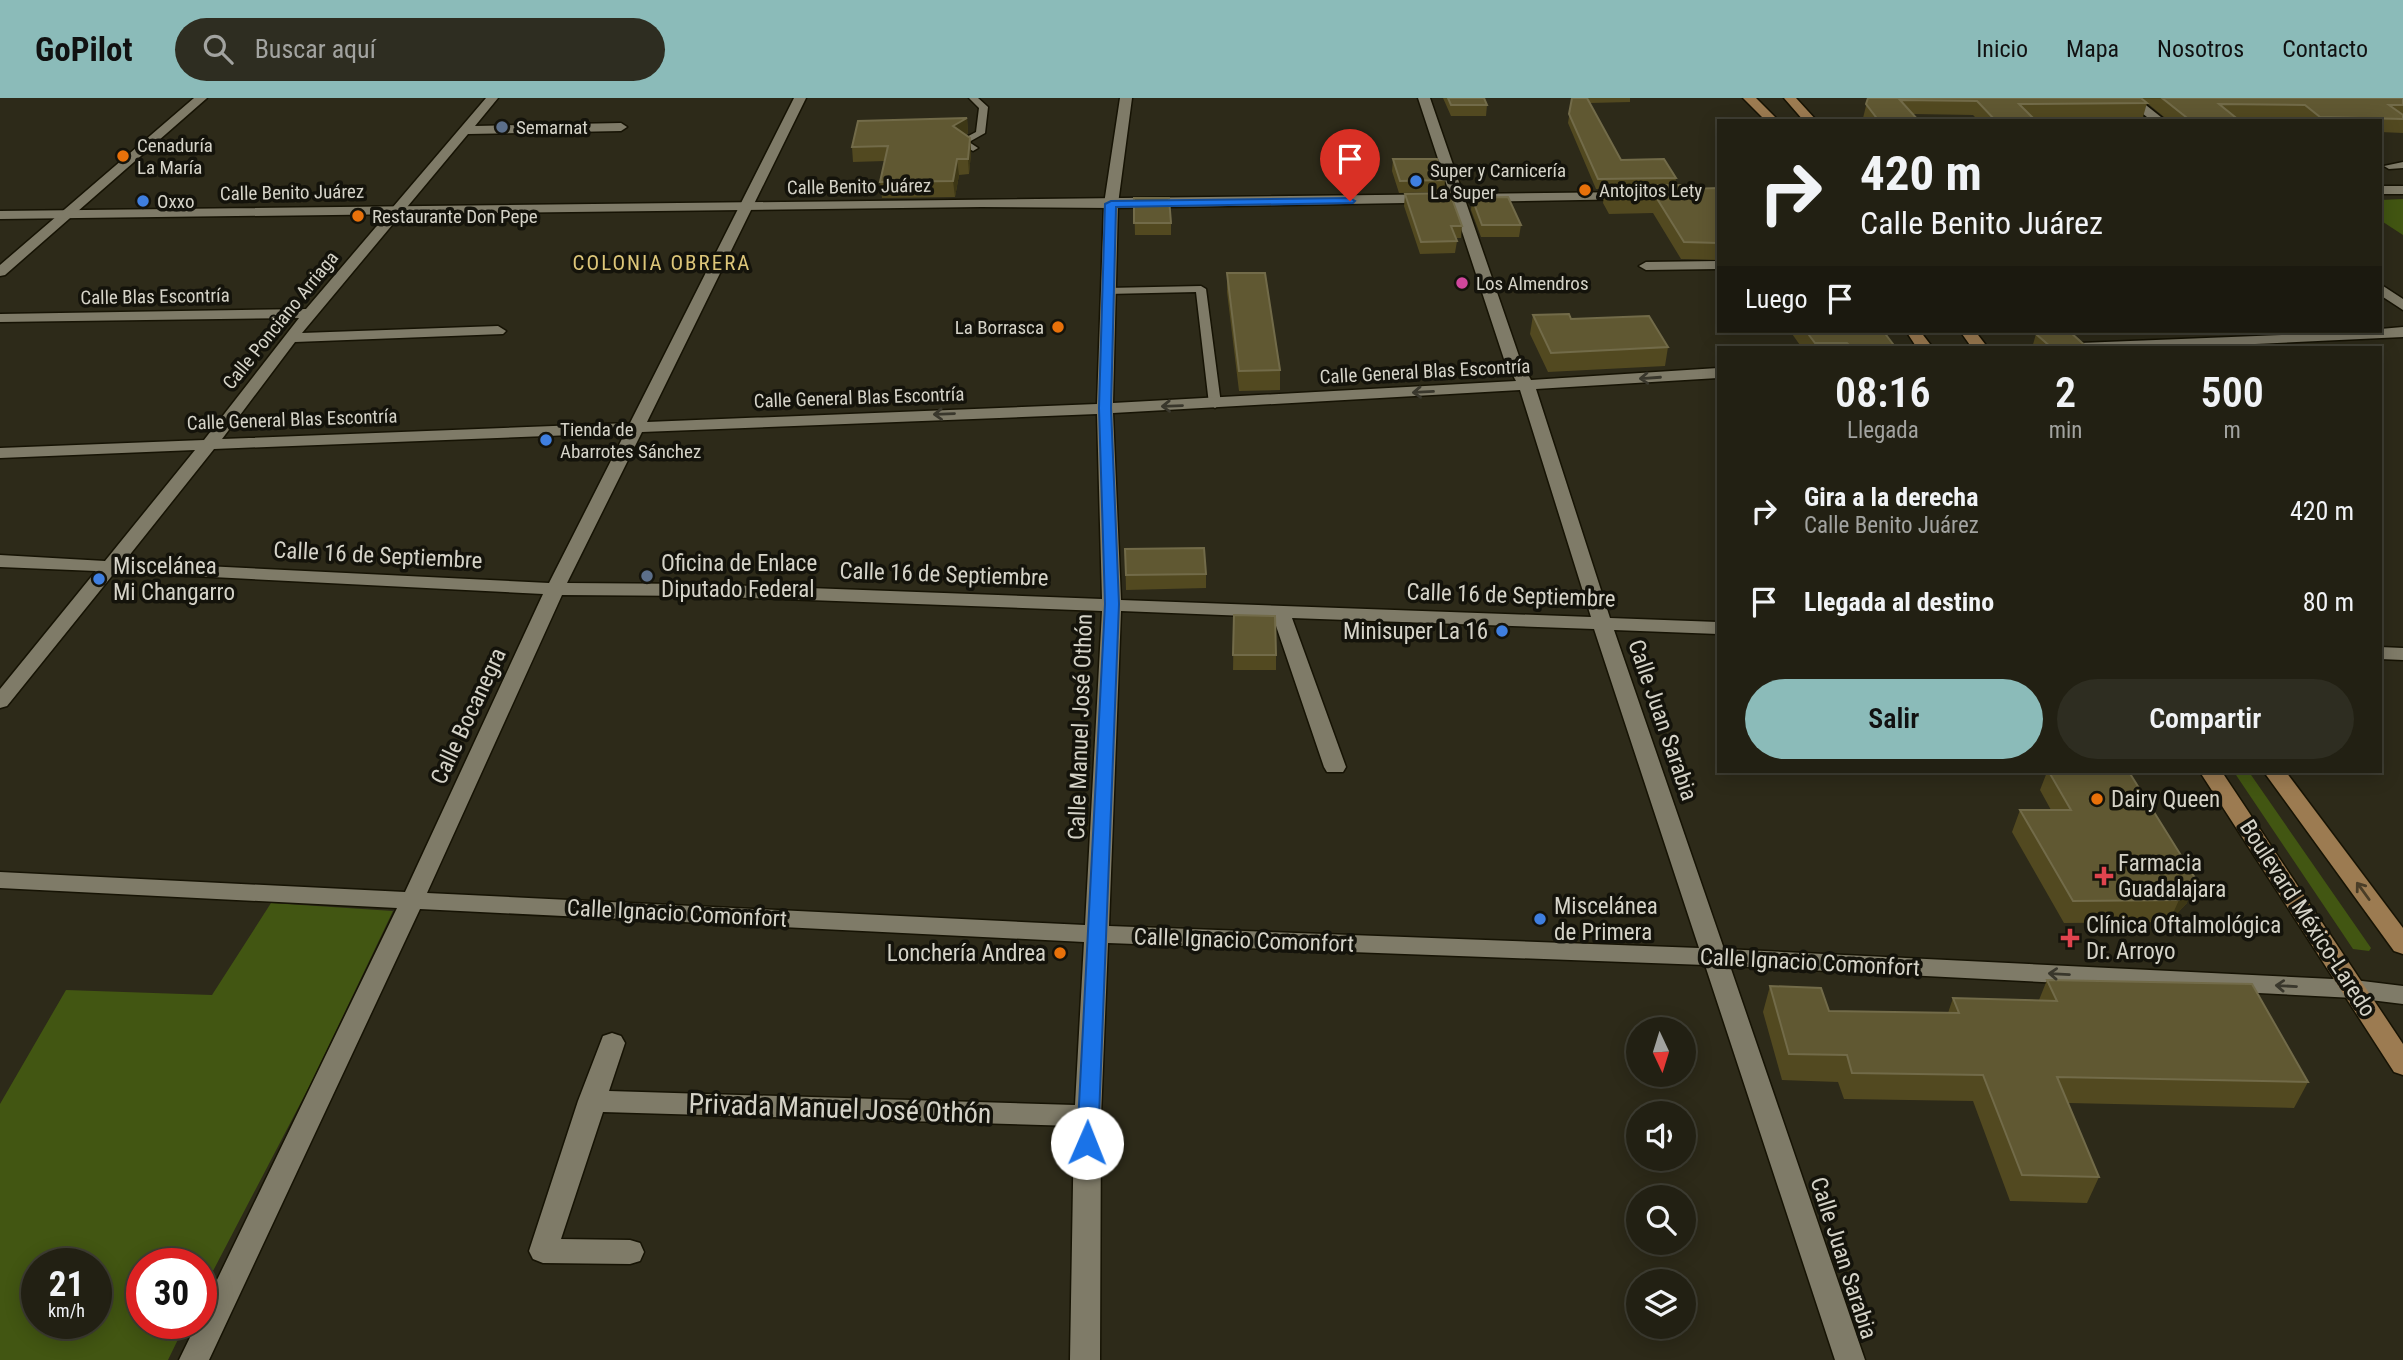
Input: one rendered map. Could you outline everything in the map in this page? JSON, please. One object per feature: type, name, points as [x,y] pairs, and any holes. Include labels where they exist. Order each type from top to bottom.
[{"type":"main road","points":[[1749,98],[1771,119]]},
{"type":"main road","points":[[1790,98],[1809,119]]},
{"type":"main road","name":"Boulevard México-Laredo","points":[[2212,773],[2403,1065]]},
{"type":"main road","points":[[2276,773],[2403,946]]},
{"type":"street","points":[[0,272],[201,98]]},
{"type":"street","name":"Calle Ponciano Arriaga","points":[[0,702],[210,443],[310,313],[492,98]]},
{"type":"street","name":"Calle Bocanegra","points":[[194,1360],[413,899],[555,589],[800,98]]},
{"type":"street","name":"Calle Manuel José Othón","points":[[1085,1360],[1088,1116],[1112,604],[1105,408],[1107,291],[1111,204],[1126,98]]},
{"type":"street","name":"Calle Juan Sarabia","points":[[1424,98],[1512,359],[1527,386],[1602,623],[1850,1360]]},
{"type":"street","points":[[2129,98],[2157,119]]},
{"type":"street","points":[[463,130],[621,127]]},
{"type":"street","points":[[2382,190],[2403,190]]},
{"type":"street","name":"Calle Benito Juárez","points":[[0,215],[1649,196]]},
{"type":"street","points":[[1646,266],[1717,265]]},
{"type":"street","points":[[2382,290],[2403,306]]},
{"type":"street","name":"Calle Blas Escontría","points":[[0,318],[310,313]]},
{"type":"street","points":[[291,338],[498,331]]},
{"type":"street","points":[[2120,346],[2403,332]]},
{"type":"street","name":"Calle General Blas Escontría","points":[[0,453],[1215,404],[1717,373]]},
{"type":"street","name":"Calle 16 de Septiembre","points":[[0,561],[555,589],[699,590],[1717,628]]},
{"type":"street","points":[[1280,610],[1335,767]]},
{"type":"street","points":[[2382,653],[2403,654]]},
{"type":"street","name":"Calle Ignacio Comonfort","points":[[0,880],[1098,934],[1716,957],[2354,989],[2403,995]]},
{"type":"street","points":[[612,1043],[543,1251],[630,1252]]},
{"type":"street","name":"Privada Manuel José Othón","points":[[592,1101],[1088,1116]]},
{"type":"lane","points":[[973,98],[984,107],[980,133],[962,142],[973,148]]},
{"type":"lane","points":[[2389,166],[2403,165]]},
{"type":"lane","points":[[1107,291],[1201,289],[1215,404]]},
{"type":"green space","points":[[2403,199],[2403,235],[2382,221],[2382,200]]},
{"type":"green space","points":[[2235,773],[2250,773],[2371,948],[2369,951],[2353,949]]},
{"type":"green space","points":[[271,903],[393,911],[310,1085],[217,1263],[217,1248],[126,1248],[126,1339],[178,1339],[168,1360],[0,1360],[0,1104],[66,990],[212,995]]},
{"type":"building","points":[[1448,98],[1484,98],[1487,105],[1451,105]]},
{"type":"building","points":[[1572,98],[1587,98],[1621,160],[1664,159],[1676,178],[1598,179],[1569,114]]},
{"type":"building","points":[[1868,98],[2141,98],[2147,103],[2019,104],[2034,119],[1994,119],[1977,101],[1900,100],[1917,119],[1877,119],[1866,104]]},
{"type":"building","points":[[2162,98],[2403,98],[2403,105],[2389,105],[2403,115],[2403,119],[2320,117],[2305,105],[2219,104],[2238,119],[2188,119]]},
{"type":"building","points":[[967,118],[953,126],[970,138],[968,159],[957,159],[953,181],[880,182],[888,146],[852,147],[858,121]]},
{"type":"building","points":[[1393,159],[1437,159],[1445,180],[1400,181]]},
{"type":"building","points":[[1685,185],[1688,189],[1717,188],[1717,243],[1684,242],[1656,197],[1611,198],[1605,186]]},
{"type":"building","points":[[1450,193],[1462,226],[1451,226],[1457,241],[1421,242],[1405,194]]},
{"type":"building","points":[[1508,197],[1521,225],[1482,225],[1472,198]]},
{"type":"building","points":[[1134,198],[1169,198],[1171,223],[1134,223]]},
{"type":"building","points":[[1227,273],[1265,273],[1280,370],[1239,371]]},
{"type":"building","points":[[1569,314],[1571,319],[1649,316],[1668,347],[1551,353],[1533,315]]},
{"type":"building","points":[[1808,333],[1885,333],[1894,346],[1850,346],[1847,343],[1815,343]]},
{"type":"building","points":[[2071,333],[2086,346],[2050,346],[2036,334]]},
{"type":"building","points":[[1204,548],[1206,574],[1126,575],[1125,549]]},
{"type":"building","points":[[1234,615],[1275,616],[1276,655],[1233,655]]},
{"type":"building","points":[[2050,773],[2130,773],[2197,881],[2179,900],[2073,901],[2020,810],[2071,810]]},
{"type":"building","points":[[2047,980],[2252,984],[2308,1082],[2057,1077],[2099,1177],[2022,1175],[1983,1075],[1852,1073],[1847,1055],[1789,1054],[1770,986],[1821,988],[1829,1011],[1959,1013],[1953,998],[2057,1001]]},
{"type":"place","name":"Semarnat","points":[[502,127]]},
{"type":"place","name":"Cenaduría La María","points":[[123,156]]},
{"type":"place","name":"Super y Carnicería La Super","points":[[1416,181]]},
{"type":"place","name":"Antojitos Lety","points":[[1585,190]]},
{"type":"place","name":"Oxxo","points":[[143,201]]},
{"type":"place","name":"Restaurante Don Pepe","points":[[358,216]]},
{"type":"place","name":"Los Almendros","points":[[1462,283]]},
{"type":"place","name":"La Borrasca","points":[[1058,327]]},
{"type":"place","name":"Tienda de Abarrotes Sánchez","points":[[546,440]]},
{"type":"place","name":"Oficina de Enlace Diputado Federal","points":[[647,576]]},
{"type":"place","name":"Miscelánea Mi Changarro","points":[[99,579]]},
{"type":"place","name":"Minisuper La 16","points":[[1502,631]]},
{"type":"place","name":"Dairy Queen","points":[[2097,799]]},
{"type":"place","name":"Farmacia Guadalajara","points":[[2104,876]]},
{"type":"place","name":"Miscelánea de Primera","points":[[1540,919]]},
{"type":"place","name":"Clínica Oftalmológica Dr. Arroyo","points":[[2070,938]]},
{"type":"place","name":"Lonchería Andrea","points":[[1060,953]]},
{"type":"district","name":"COLONIA OBRERA","points":[[662,263]]},
{"type":"route","points":[[1087,1143],[1112,604],[1105,408],[1111,204],[1350,201]]}]
